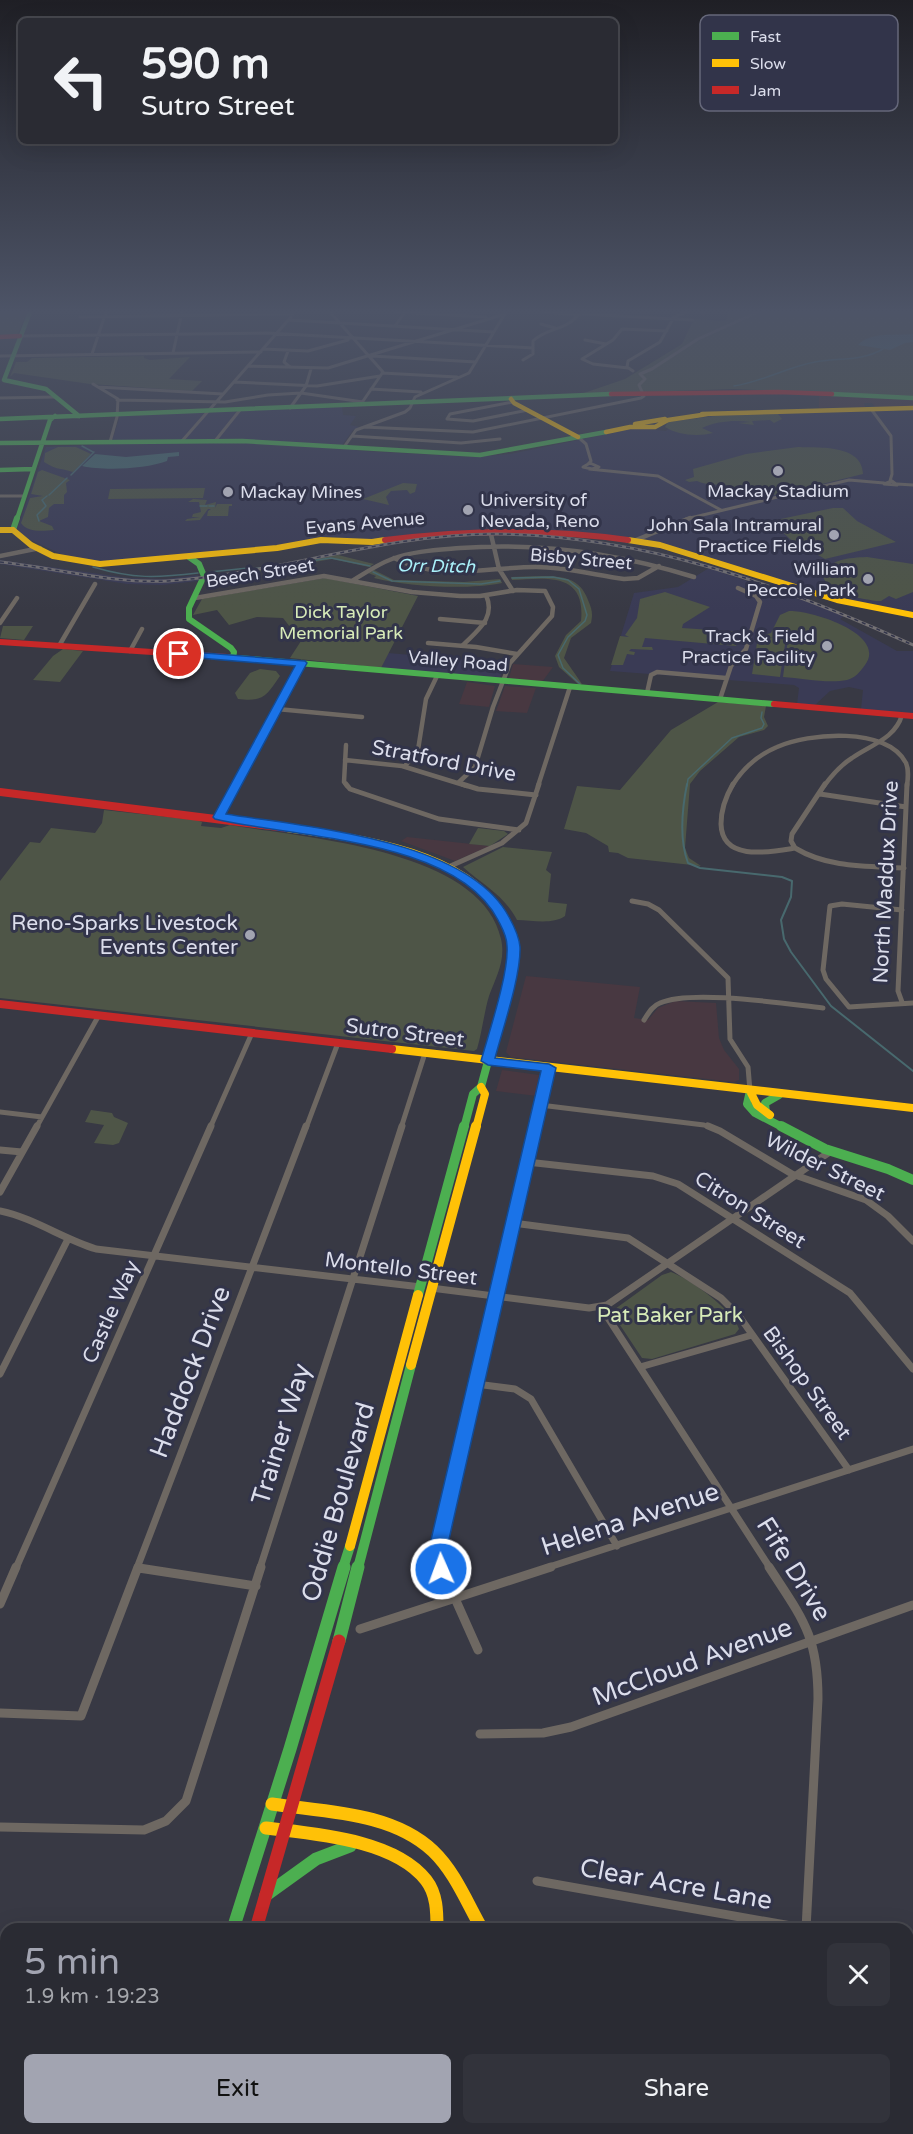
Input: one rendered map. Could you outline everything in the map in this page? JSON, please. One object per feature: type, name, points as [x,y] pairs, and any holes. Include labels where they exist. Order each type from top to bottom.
[{"type":"main road","points":[[0,530],[13,530],[53,417],[62,412]]},
{"type":"main road","points":[[73,412],[79,416]]},
{"type":"main road","points":[[0,419],[195,412]]},
{"type":"main road","points":[[531,412],[578,437]]},
{"type":"main road","points":[[0,444],[215,441],[455,455],[495,454],[688,414],[787,412]]},
{"type":"main road","points":[[0,470],[33,469]]},
{"type":"main road","name":"Evans Avenue","points":[[13,530],[18,536],[62,558],[86,563],[114,564],[277,549],[321,540],[372,542],[490,530],[574,532],[636,540],[688,553],[837,600],[913,615]]},
{"type":"main road","points":[[188,557],[195,559],[204,576],[188,612],[189,619],[233,650],[233,658]]},
{"type":"main road","name":"Valley Road","points":[[0,642],[302,663],[913,716]]},
{"type":"main road","points":[[219,817],[302,663]]},
{"type":"main road","name":"Oddie Boulevard","points":[[0,792],[219,817],[378,843],[417,855],[446,868],[488,897],[502,915],[513,939],[512,964],[481,1087],[485,1094],[434,1289],[292,1807],[258,1923]]},
{"type":"main road","name":"Sutro Street","points":[[0,1004],[913,1108]]},
{"type":"main road","name":"Oddie Boulevard","points":[[235,1923],[266,1828],[354,1532],[471,1100],[475,1090],[481,1087]]},
{"type":"main road","points":[[750,1091],[757,1105],[775,1121]]},
{"type":"main road","points":[[750,1091],[747,1100],[750,1108],[831,1151],[888,1169],[913,1180]]},
{"type":"main road","points":[[766,1113],[765,1103],[781,1094]]},
{"type":"main road","points":[[272,1804],[386,1823],[401,1827],[416,1835],[428,1844],[445,1864],[479,1923]]},
{"type":"main road","points":[[266,1828],[362,1844],[394,1854],[418,1872],[434,1896],[436,1923]]},
{"type":"main road","points":[[266,1896],[282,1885],[307,1861],[319,1854],[344,1846],[362,1844]]},
{"type":"street","points":[[110,442],[116,412]]},
{"type":"street","points":[[182,441],[208,412]]},
{"type":"street","points":[[215,441],[239,412]]},
{"type":"street","points":[[344,447],[356,430],[406,412]]},
{"type":"street","points":[[462,412],[452,414],[447,419],[473,421],[520,412]]},
{"type":"street","points":[[364,427],[467,433],[574,412]]},
{"type":"street","points":[[873,412],[891,436],[892,474],[890,481]]},
{"type":"street","points":[[455,455],[473,421]]},
{"type":"street","points":[[352,436],[461,443],[500,438]]},
{"type":"street","points":[[578,437],[585,441],[591,461],[588,464]]},
{"type":"street","points":[[588,451],[598,466]]},
{"type":"street","points":[[606,471],[598,466],[588,464],[582,466],[606,471],[646,473],[667,479],[721,510]]},
{"type":"street","points":[[589,469],[598,466]]},
{"type":"street","points":[[636,540],[671,525],[721,510],[846,480],[884,483],[892,486],[897,484]]},
{"type":"street","points":[[884,483],[890,481],[913,485]]},
{"type":"street","points":[[0,496],[25,496]]},
{"type":"street","points":[[490,530],[499,568],[513,591]]},
{"type":"street","points":[[352,580],[394,558],[438,550],[495,546],[576,549],[616,555],[694,577]]},
{"type":"street","points":[[0,556],[40,548]]},
{"type":"street","name":"Bisby Street","points":[[394,558],[412,569],[426,571],[499,568],[561,569],[630,579],[640,577],[659,566]]},
{"type":"street","name":"Beech Street","points":[[195,598],[318,577],[352,580],[412,592],[467,597],[543,590],[551,603],[552,616],[517,654]]},
{"type":"street","points":[[59,646],[95,584]]},
{"type":"street","points":[[720,699],[730,666],[746,649],[760,602],[756,596],[738,588]]},
{"type":"street","points":[[463,645],[485,622],[491,611],[486,595]]},
{"type":"street","points":[[0,623],[17,598]]},
{"type":"street","points":[[440,619],[485,622]]},
{"type":"street","points":[[130,651],[142,629]]},
{"type":"street","points":[[428,643],[463,645],[517,654],[502,681],[475,767],[458,783]]},
{"type":"street","points":[[647,693],[651,675],[657,672],[726,678]]},
{"type":"street","points":[[405,766],[418,750],[426,699],[437,675]]},
{"type":"street","points":[[446,868],[502,843],[519,830],[528,818],[570,687]]},
{"type":"street","points":[[277,709],[362,717]]},
{"type":"street","points":[[795,848],[791,841],[792,834],[844,764],[896,730],[902,715]]},
{"type":"street","points":[[877,742],[839,734],[803,737],[765,754],[736,779],[730,788],[722,810],[722,835],[724,840],[732,846],[753,852],[795,848],[822,860],[904,868]]},
{"type":"street","name":"North Maddux Drive","points":[[877,742],[895,751],[906,762],[908,769],[898,992],[902,1002]]},
{"type":"street","points":[[346,745],[344,782],[350,789],[448,821],[519,830]]},
{"type":"street","name":"Stratford Drive","points":[[345,760],[405,766],[486,790],[536,795]]},
{"type":"street","points":[[820,794],[906,807]]},
{"type":"street","points":[[632,901],[648,904],[659,910],[725,973],[729,982],[730,1039],[748,1068],[750,1091]]},
{"type":"street","points":[[902,910],[833,904],[829,908],[824,974],[849,1007],[913,1003]]},
{"type":"street","points":[[644,1020],[651,1009],[660,1002],[672,999],[728,1000],[823,1008]]},
{"type":"street","points":[[0,1192],[99,1015]]},
{"type":"street","name":"Castle Way","points":[[0,1604],[252,1033]]},
{"type":"street","name":"Haddock Drive","points":[[0,1713],[81,1716],[139,1568],[217,1354],[338,1043]]},
{"type":"street","name":"Trainer Way","points":[[0,1827],[144,1830],[166,1821],[178,1812],[191,1792],[425,1053]]},
{"type":"street","points":[[478,1650],[441,1569],[439,1544],[549,1068]]},
{"type":"street","name":"Wilder Street","points":[[540,1105],[704,1125],[720,1131],[795,1176],[866,1200],[888,1216],[913,1241]]},
{"type":"street","points":[[0,1112],[42,1117]]},
{"type":"street","points":[[0,1150],[22,1152]]},
{"type":"street","points":[[601,1307],[614,1302],[831,1151]]},
{"type":"street","name":"Citron Street","points":[[527,1162],[661,1178],[678,1184],[850,1293],[913,1369]]},
{"type":"street","name":"Montello Street","points":[[0,1211],[26,1217],[68,1239],[96,1249],[572,1306],[601,1307]]},
{"type":"street","name":"Bishop Street","points":[[513,1223],[619,1236],[642,1246],[728,1304],[849,1470]]},
{"type":"street","points":[[0,1374],[68,1239]]},
{"type":"street","name":"Fife Drive","points":[[601,1307],[807,1626],[813,1641],[818,1684],[807,1923]]},
{"type":"street","points":[[640,1367],[752,1335]]},
{"type":"street","points":[[476,1384],[515,1389],[531,1399],[617,1546]]},
{"type":"street","name":"Helena Avenue","points":[[360,1629],[913,1449]]},
{"type":"street","points":[[139,1568],[256,1586]]},
{"type":"street","name":"McCloud Avenue","points":[[480,1734],[543,1733],[571,1727],[913,1605]]},
{"type":"street","name":"Clear Acre Lane","points":[[537,1881],[773,1923]]},
{"type":"shaded area","name":"University of Nevada, Reno","points":[[229,412],[343,412],[343,415],[356,416],[350,425],[359,427],[353,430],[340,448],[475,457],[510,454],[637,428],[666,431],[668,429],[665,425],[712,416],[913,412],[913,613],[860,605],[695,554],[544,529],[294,544],[121,561],[88,561],[70,558],[24,537],[17,529],[46,447],[111,444],[120,416]]},
{"type":"shaded area","points":[[179,452],[179,456],[168,457],[167,461],[148,466],[113,469],[82,466],[95,454],[126,457]]},
{"type":"shaded area","points":[[0,560],[129,578],[165,579],[198,575],[199,578],[198,581],[162,585],[127,584],[0,564]]},
{"type":"shaded area","points":[[709,568],[824,607],[844,616],[840,619],[897,651],[913,651],[913,714],[861,709],[863,690],[849,687],[830,691],[815,705],[797,704],[799,688],[794,685],[610,671],[634,593],[678,587]]},
{"type":"shaded area","points":[[388,653],[505,663],[500,677],[497,678],[381,668]]},
{"type":"shaded area","points":[[513,664],[553,667],[542,682],[509,678]]},
{"type":"shaded area","points":[[467,682],[495,686],[489,707],[459,704]]},
{"type":"shaded area","points":[[505,686],[536,688],[527,713],[496,711]]},
{"type":"shaded area","points":[[407,837],[490,846],[455,861],[401,841]]},
{"type":"shaded area","points":[[526,976],[640,987],[634,1018],[648,1020],[658,1008],[675,1001],[716,1003],[719,1038],[724,1050],[739,1069],[739,1080],[734,1082],[511,1057],[506,1052]]},
{"type":"shaded area","points":[[502,1070],[539,1075],[537,1096],[496,1091]]},
{"type":"green space","points":[[778,414],[782,419],[774,423],[770,420],[752,421],[754,425],[738,423],[751,422],[739,421],[702,428],[713,433],[707,434],[682,433],[665,427],[668,422],[715,416]]},
{"type":"green space","points":[[58,447],[76,447],[91,454],[73,472],[44,462],[45,453]]},
{"type":"green space","name":"Mackay Stadium","points":[[798,447],[828,448],[848,453],[861,464],[863,474],[751,499],[738,492],[726,494],[720,491],[729,489],[721,486],[685,480],[694,477],[693,469],[746,454]]},
{"type":"green space","points":[[42,470],[70,480],[66,483],[67,492],[64,495],[64,504],[54,504],[49,508],[48,517],[39,521],[52,526],[54,530],[32,530],[21,523],[30,498],[43,496],[31,494],[38,472]]},
{"type":"green space","points":[[403,483],[417,484],[415,492],[410,494],[407,490],[391,491],[386,497],[389,505],[363,499]]},
{"type":"green space","points":[[205,488],[203,498],[108,499],[110,489]]},
{"type":"green space","points":[[193,499],[207,500],[205,505],[216,502],[215,508],[217,504],[232,504],[232,506],[229,506],[228,516],[207,516],[211,509],[208,509],[200,520],[185,521],[200,517],[192,517],[193,514],[201,512],[199,502],[188,502]]},
{"type":"green space","name":"John Sala Intramural Practice Fields","points":[[843,508],[857,521],[896,542],[825,559],[790,539],[771,521]]},
{"type":"green space","points":[[338,555],[374,564],[369,567],[332,559],[256,572],[251,569]]},
{"type":"green space","name":"William Peccole Park","points":[[867,557],[913,564],[913,592],[896,599],[889,596],[876,601],[839,592],[832,588],[823,577],[830,566],[840,560]]},
{"type":"green space","points":[[374,570],[394,580],[464,582],[500,579],[502,583],[455,587],[421,585],[374,578],[376,576],[368,573]]},
{"type":"green space","points":[[541,576],[570,580],[585,593],[589,603],[592,614],[591,623],[571,638],[564,658],[582,684],[579,685],[559,667],[555,656],[566,635],[581,621],[581,605],[577,594],[571,586],[562,581],[512,580],[511,577]]},
{"type":"green space","name":"Dick Taylor Memorial Park","points":[[325,578],[418,596],[381,668],[290,658],[301,641],[283,618],[257,617],[229,625],[217,610],[193,615],[202,599]]},
{"type":"green space","points":[[665,592],[710,607],[683,624],[682,628],[742,632],[736,646],[645,638],[642,647],[652,647],[653,650],[631,649],[629,651],[635,652],[634,655],[627,654],[623,665],[611,665],[620,636],[629,637],[625,635],[637,618],[640,599]]},
{"type":"green space","name":"Track & Field Practice Facility","points":[[789,611],[829,619],[857,634],[866,643],[869,654],[865,665],[847,680],[823,681],[783,677],[788,639],[786,638],[780,677],[752,674],[758,637],[776,638],[760,636],[771,633],[780,615]]},
{"type":"green space","points":[[3,626],[33,626],[24,640],[0,638]]},
{"type":"green space","points":[[63,649],[83,651],[60,682],[33,680],[53,656]]},
{"type":"green space","points":[[260,669],[276,671],[280,676],[264,696],[254,699],[238,699],[235,693],[250,673]]},
{"type":"green space","points":[[718,702],[766,706],[764,717],[768,726],[764,730],[739,737],[700,771],[690,784],[685,848],[689,858],[701,866],[628,858],[609,852],[608,846],[586,833],[564,829],[577,786],[620,790],[671,730]]},
{"type":"green space","name":"Reno-Sparks Livestock Events Center","points":[[104,810],[196,820],[202,822],[201,826],[221,828],[230,825],[343,843],[386,853],[426,867],[461,885],[487,909],[501,939],[502,947],[501,961],[489,996],[477,1049],[474,1051],[0,998],[0,881],[30,842],[40,843],[51,828],[95,833],[102,823]]},
{"type":"green space","points":[[478,828],[504,831],[508,834],[490,846],[469,844]]},
{"type":"green space","points":[[503,847],[552,852],[546,870],[551,874],[548,902],[567,904],[565,916],[548,921],[517,920],[499,897],[463,867]]},
{"type":"green space","points":[[91,1110],[112,1113],[114,1117],[128,1123],[119,1143],[113,1145],[94,1143],[104,1125],[85,1122]]},
{"type":"green space","name":"Pat Baker Park","points":[[671,1272],[710,1296],[729,1313],[739,1329],[735,1334],[652,1359],[642,1358],[616,1319],[615,1309],[662,1275]]},
{"type":"waterway","name":"Orr Ditch","points":[[82,446],[93,452]]},
{"type":"waterway","name":"Orr Ditch","points":[[71,475],[94,452]]},
{"type":"waterway","name":"Orr Ditch","points":[[49,495],[67,478]]},
{"type":"waterway","name":"Orr Ditch","points":[[39,521],[37,515],[46,506],[42,500],[47,496]]},
{"type":"waterway","points":[[200,506],[207,506]]},
{"type":"waterway","points":[[209,506],[214,506]]},
{"type":"waterway","name":"Orr Ditch","points":[[253,569],[331,558],[370,566]]},
{"type":"waterway","name":"Orr Ditch","points":[[93,567],[121,574],[145,576],[198,573]]},
{"type":"waterway","name":"Orr Ditch","points":[[210,572],[248,568]]},
{"type":"waterway","name":"Orr Ditch","points":[[373,572],[392,581],[481,584],[500,581]]},
{"type":"waterway","name":"Orr Ditch","points":[[512,578],[553,577],[568,580],[579,589],[587,615],[585,621],[568,637],[558,655],[563,668],[580,684]]},
{"type":"waterway","name":"Orr Ditch","points":[[687,786],[688,779],[732,738],[762,728],[764,724],[761,718],[762,712]]},
{"type":"waterway","name":"Orr Ditch","points":[[687,784],[682,824],[683,844],[688,863],[700,868],[782,877],[792,881],[791,897],[781,920],[784,939],[791,952],[831,1006],[913,1071]]},
{"type":"railway","points":[[0,562],[105,578],[168,581],[249,571],[412,540],[494,534],[549,537],[603,543],[657,553],[709,567],[812,602],[913,645]]},
{"type":"traffic: fast","points":[[74,412],[79,416]]},
{"type":"traffic: fast","points":[[0,419],[181,412]]},
{"type":"traffic: fast","points":[[13,530],[50,420],[55,416]]},
{"type":"traffic: fast","points":[[0,443],[242,441],[480,455],[606,432]]},
{"type":"traffic: fast","points":[[0,470],[33,469]]},
{"type":"traffic: fast","points":[[189,557],[199,564],[204,576],[189,608],[189,619],[231,648],[234,652],[233,658]]},
{"type":"traffic: fast","points":[[228,657],[774,704]]},
{"type":"traffic: fast","points":[[219,817],[302,663]]},
{"type":"traffic: fast","points":[[418,1295],[473,1094],[481,1087],[507,991]]},
{"type":"traffic: fast","points":[[750,1091],[747,1104],[755,1113],[825,1149],[888,1169],[913,1180]]},
{"type":"traffic: fast","points":[[766,1113],[765,1103],[779,1095]]},
{"type":"traffic: fast","points":[[339,1641],[411,1365]]},
{"type":"traffic: fast","points":[[235,1923],[290,1749],[350,1546]]},
{"type":"traffic: fast","points":[[266,1895],[316,1859],[350,1846]]},
{"type":"traffic: slow","points":[[530,412],[578,437]]},
{"type":"traffic: slow","points":[[702,414],[787,412]]},
{"type":"traffic: slow","points":[[606,432],[630,427],[655,427],[668,420],[708,414]]},
{"type":"traffic: slow","points":[[635,424],[665,419]]},
{"type":"traffic: slow","points":[[0,530],[13,530]]},
{"type":"traffic: slow","points":[[13,530],[31,545],[53,556],[77,562],[100,564],[277,548],[321,540],[372,542],[385,540]]},
{"type":"traffic: slow","points":[[628,540],[660,545],[837,600],[913,615]]},
{"type":"traffic: slow","points":[[287,828],[382,845],[417,855],[450,868],[478,886],[499,908],[511,936],[513,957],[507,991]]},
{"type":"traffic: slow","points":[[392,1049],[913,1108]]},
{"type":"traffic: slow","points":[[411,1365],[485,1094],[481,1087]]},
{"type":"traffic: slow","points":[[750,1091],[757,1105],[770,1115]]},
{"type":"traffic: slow","points":[[350,1546],[418,1295]]},
{"type":"traffic: slow","points":[[272,1804],[379,1822],[400,1829],[418,1839],[441,1859],[479,1923]]},
{"type":"traffic: slow","points":[[266,1828],[337,1838],[389,1853],[411,1865],[427,1881],[436,1901],[437,1923]]},
{"type":"traffic: jam","points":[[385,540],[476,531],[537,531],[628,540]]},
{"type":"traffic: jam","points":[[0,642],[228,657]]},
{"type":"traffic: jam","points":[[774,704],[913,716]]},
{"type":"traffic: jam","points":[[0,792],[287,828]]},
{"type":"traffic: jam","points":[[0,1004],[392,1049]]},
{"type":"traffic: jam","points":[[258,1923],[339,1641]]},
{"type":"place","name":"Mackay Stadium","points":[[778,471]]},
{"type":"place","name":"Mackay Mines","points":[[228,492]]},
{"type":"place","name":"University of Nevada, Reno","points":[[468,510]]},
{"type":"place","name":"John Sala Intramural Practice Fields","points":[[834,535]]},
{"type":"place","name":"William Peccole Park","points":[[868,579]]},
{"type":"place","name":"Track & Field Practice Facility","points":[[827,646]]},
{"type":"place","name":"Reno-Sparks Livestock Events Center","points":[[250,935]]},
{"type":"route","points":[[179,654],[302,663],[219,817],[372,842],[425,858],[457,874],[482,891],[499,909],[511,932],[514,945],[512,964],[488,1061],[549,1068],[439,1544],[441,1569]]}]
